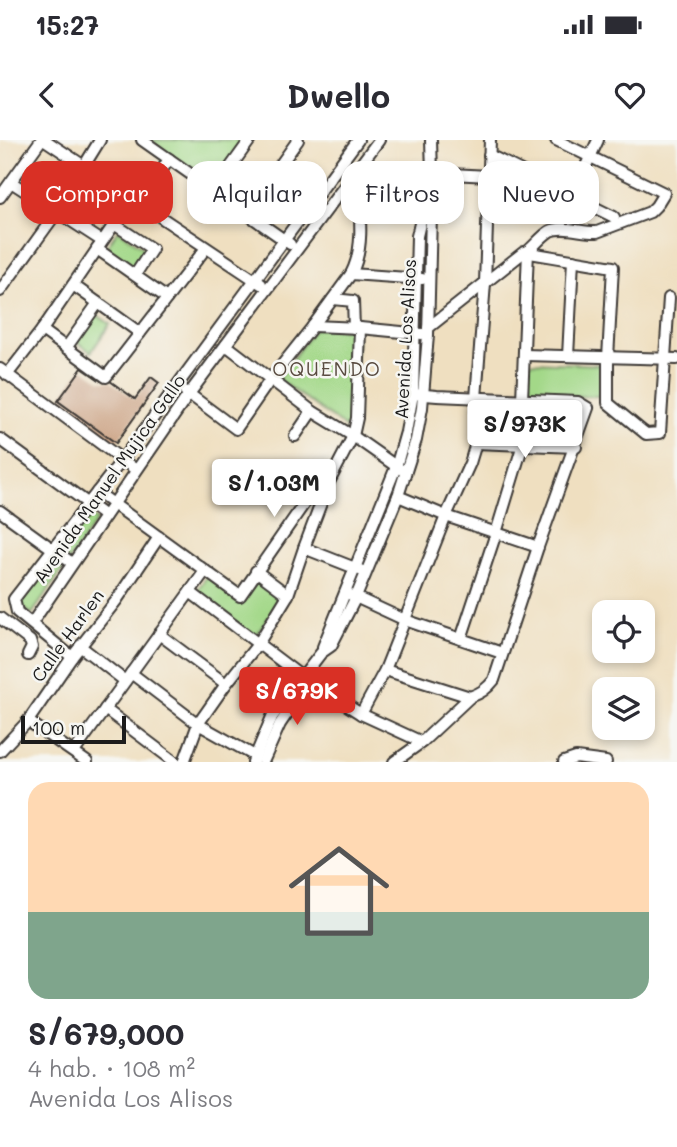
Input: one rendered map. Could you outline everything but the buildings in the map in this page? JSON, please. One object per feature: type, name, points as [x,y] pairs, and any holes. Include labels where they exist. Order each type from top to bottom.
[{"type":"street","points":[[0,197],[43,140],[76,161]]},
{"type":"street","points":[[87,161],[100,140]]},
{"type":"street","points":[[235,161],[250,140]]},
{"type":"street","points":[[283,161],[298,140]]},
{"type":"street","name":"Avenida Manuel Mujica Gallo","points":[[341,191],[189,394],[32,623],[17,612],[13,599],[177,386],[358,140]]},
{"type":"street","name":"Avenida Manuel Mujica Gallo","points":[[363,161],[379,140]]},
{"type":"street","name":"Avenida Los Alisos","points":[[431,140],[431,161]]},
{"type":"street","points":[[489,161],[490,140]]},
{"type":"street","points":[[522,400],[528,251],[551,231],[558,229],[597,232],[650,212],[664,193],[556,140]]},
{"type":"street","points":[[588,161],[598,140]]},
{"type":"street","points":[[144,141],[187,171]]},
{"type":"street","points":[[489,155],[501,161]]},
{"type":"street","points":[[11,182],[21,189]]},
{"type":"street","points":[[599,210],[614,217]]},
{"type":"street","points":[[0,291],[48,224]]},
{"type":"street","points":[[73,224],[167,298]]},
{"type":"street","points":[[135,275],[152,249],[114,224],[42,330],[4,372],[136,470]]},
{"type":"street","points":[[170,224],[269,289]]},
{"type":"street","points":[[262,224],[298,249]]},
{"type":"street","points":[[177,386],[236,429],[356,266],[359,224]]},
{"type":"street","name":"Avenida Los Alisos","points":[[361,570],[398,496],[406,432],[419,394],[428,331],[416,236],[419,224]]},
{"type":"street","points":[[360,714],[385,670],[476,443],[476,398],[487,224]]},
{"type":"street","points":[[42,330],[106,377],[206,248]]},
{"type":"street","points":[[313,326],[415,334],[428,331],[520,253],[528,251],[613,267],[608,403],[646,434],[660,433],[669,298]]},
{"type":"street","points":[[568,356],[573,260]]},
{"type":"street","points":[[351,274],[422,279]]},
{"type":"street","name":"Avenida Los Alisos","points":[[419,394],[415,334],[422,279]]},
{"type":"street","points":[[73,285],[140,334]]},
{"type":"street","points":[[184,762],[198,724],[258,644],[288,595],[326,491],[353,436],[357,418],[357,328],[354,301],[333,299]]},
{"type":"street","points":[[66,348],[98,303]]},
{"type":"street","points":[[226,345],[312,411],[401,470]]},
{"type":"street","points":[[524,355],[677,359]]},
{"type":"street","points":[[394,762],[422,742],[470,697],[479,694],[494,680],[538,547],[589,408],[578,402],[419,394]]},
{"type":"street","points":[[295,436],[312,411]]},
{"type":"street","points":[[0,439],[105,516]]},
{"type":"street","points":[[476,443],[576,447]]},
{"type":"street","points":[[461,639],[523,444]]},
{"type":"street","name":"Avenida Los Alisos","points":[[257,760],[272,717],[306,679],[321,653],[331,646],[401,470]]},
{"type":"street","points":[[97,492],[240,596],[317,485],[326,491]]},
{"type":"street","points":[[398,496],[446,516],[538,547]]},
{"type":"street","points":[[2,515],[72,564]]},
{"type":"street","name":"Calle Harlen","points":[[0,751],[28,721],[159,537]]},
{"type":"street","points":[[304,548],[361,570]]},
{"type":"street","points":[[74,752],[205,571]]},
{"type":"street","points":[[256,571],[288,595]]},
{"type":"street","points":[[190,592],[306,679],[360,714],[422,742]]},
{"type":"street","points":[[351,595],[405,620],[502,653]]},
{"type":"street","points":[[0,618],[30,641],[32,647],[28,655]]},
{"type":"street","points":[[32,623],[72,657]]},
{"type":"street","points":[[159,634],[226,684]]},
{"type":"street","points":[[80,646],[257,760]]},
{"type":"street","points":[[385,670],[470,697]]},
{"type":"street","points":[[105,709],[160,758],[175,762]]},
{"type":"street","points":[[28,721],[87,762]]},
{"type":"street","points":[[564,762],[576,758],[606,762]]},
{"type":"green space","points":[[243,140],[229,161],[187,161],[187,167],[152,142]]},
{"type":"green space","points":[[118,230],[147,250],[134,270],[105,250]]},
{"type":"green space","points":[[94,313],[110,324],[91,352],[76,341]]},
{"type":"green space","points":[[315,328],[357,330],[354,416],[349,430],[278,379]]},
{"type":"green space","points":[[530,362],[605,365],[603,396],[529,397]]},
{"type":"green space","points":[[88,514],[97,520],[32,614],[24,609],[21,602],[23,595]]},
{"type":"green space","points":[[208,575],[241,598],[256,577],[283,597],[254,638],[196,592]]},
{"type":"district","name":"OQUENDO","points":[[327,369]]}]
